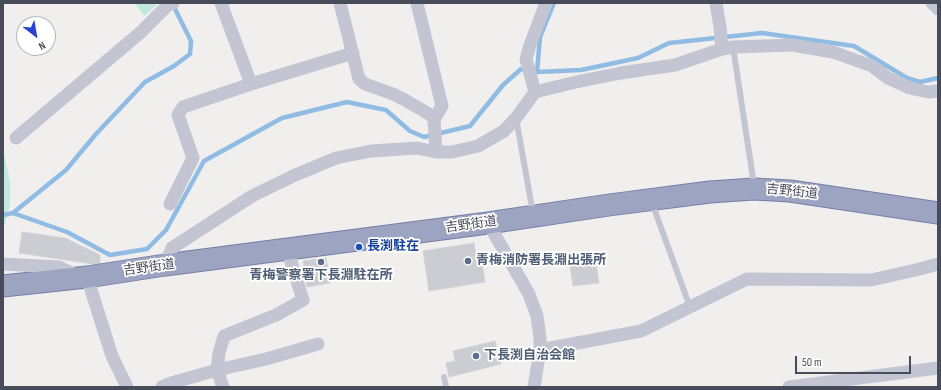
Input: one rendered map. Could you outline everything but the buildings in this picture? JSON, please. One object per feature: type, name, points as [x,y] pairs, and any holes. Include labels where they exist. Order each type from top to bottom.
[{"type":"highway","name":"吉野街道","points":[[3,286],[83,277],[710,192],[754,189],[790,191],[938,213]]},
{"type":"street","points":[[221,3],[251,84]]},
{"type":"street","points":[[340,3],[359,78],[365,84],[399,97],[429,114],[434,122]]},
{"type":"street","points":[[417,3],[442,106],[434,122],[435,148]]},
{"type":"street","points":[[165,265],[172,248],[252,196],[336,158],[372,151],[417,148],[435,148],[452,152],[478,146],[504,131],[516,118],[534,87],[526,59],[546,3]]},
{"type":"street","points":[[716,3],[720,27],[726,48]]},
{"type":"street","points":[[932,3],[938,9]]},
{"type":"street","points":[[16,138],[141,32],[170,5]]},
{"type":"street","points":[[534,87],[675,65],[726,48],[792,45],[833,52],[872,66],[888,78],[910,88],[928,92],[938,91]]},
{"type":"street","points":[[170,204],[193,158],[178,115],[183,107],[251,84],[353,53]]},
{"type":"street","points":[[488,223],[529,294],[537,316],[540,350],[534,387]]},
{"type":"street","points":[[223,387],[218,370],[219,353],[224,336],[276,315],[303,300],[287,249]]},
{"type":"street","points":[[3,264],[59,267],[83,277],[112,356],[127,387]]},
{"type":"street","points":[[540,350],[641,331],[747,279],[871,280],[920,270],[938,264]]},
{"type":"street","points":[[162,387],[171,383],[218,370],[266,359],[318,344]]},
{"type":"street","points":[[789,387],[938,368]]},
{"type":"lane","points":[[726,48],[754,189]]},
{"type":"lane","points":[[516,118],[534,216]]},
{"type":"lane","points":[[651,199],[690,307]]},
{"type":"lane","points":[[444,377],[446,387]]},
{"type":"green space","points":[[135,3],[159,3],[144,16]]},
{"type":"green space","points":[[3,153],[10,184],[10,204],[5,224],[3,225]]},
{"type":"waterway","points":[[537,72],[540,37],[554,3]]},
{"type":"waterway","points":[[3,215],[13,213],[66,170],[96,134],[145,82],[174,66],[190,54],[191,41],[173,5]]},
{"type":"waterway","points":[[13,213],[67,232],[110,255],[147,249],[166,230],[204,161],[282,118],[347,102],[386,110],[410,131],[424,137],[470,126],[503,85],[521,69],[537,72],[581,70],[638,58],[669,43],[762,33],[854,46],[907,78],[920,82],[938,78]]},
{"type":"place","name":"長渕駐在","points":[[359,247]]},
{"type":"place","name":"青梅消防署長淵出張所","points":[[468,261]]},
{"type":"place","name":"青梅警察署下長淵駐在所","points":[[321,262]]},
{"type":"place","name":"下長渕自治会館","points":[[476,356]]}]
